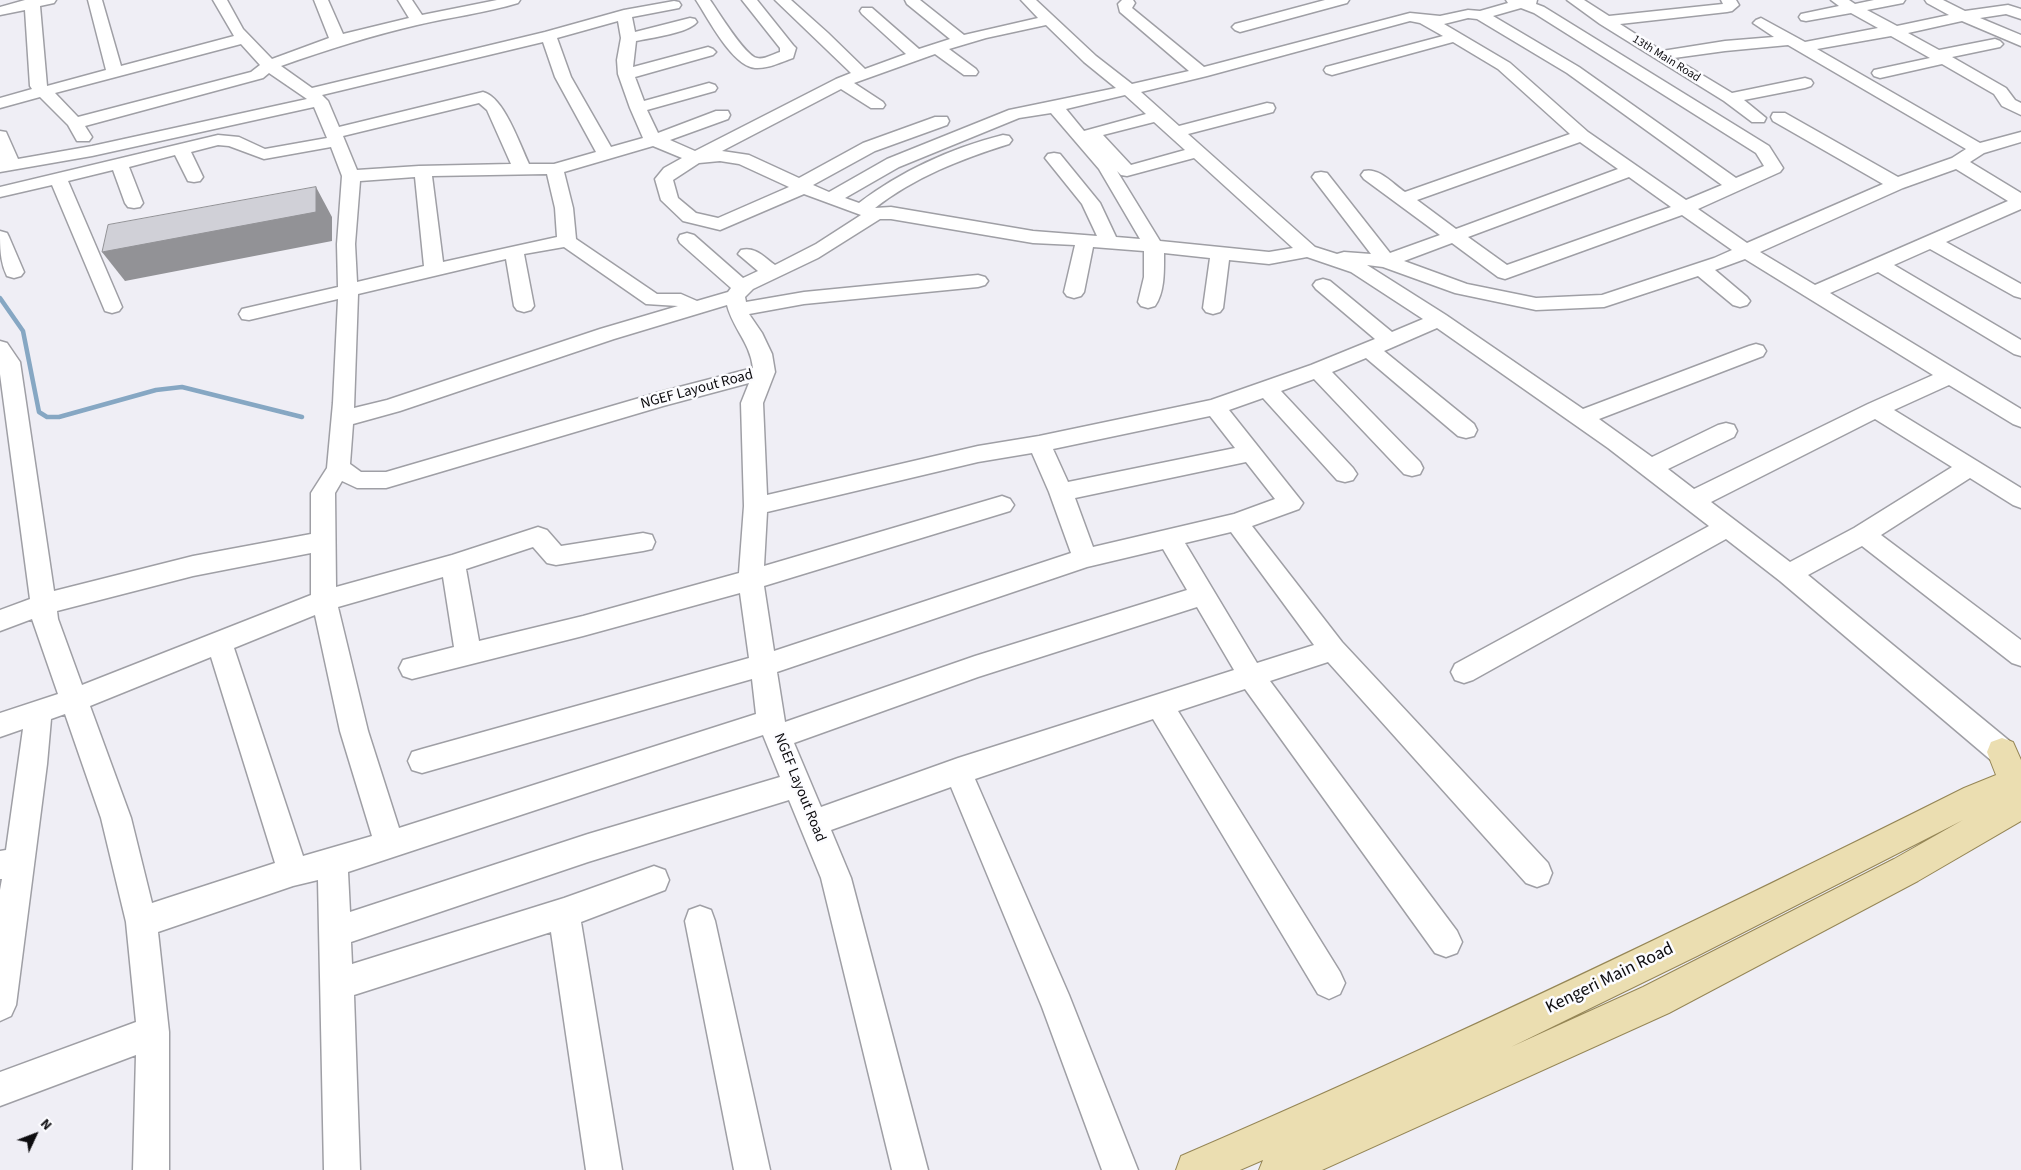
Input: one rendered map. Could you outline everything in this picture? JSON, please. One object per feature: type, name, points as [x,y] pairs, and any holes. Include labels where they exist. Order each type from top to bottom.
[{"type":"main road","name":"Kengeri Main Road","points":[[1195,1170],[1475,1046],[1842,867],[1978,796],[2017,778]]},
{"type":"main road","points":[[1278,1170],[1656,1000],[1906,870],[2017,778]]},
{"type":"street","points":[[0,11],[33,2],[50,0]]},
{"type":"street","points":[[95,0],[115,73]]},
{"type":"street","points":[[220,0],[238,31],[269,65],[316,97],[351,176],[346,244],[348,291],[343,419],[338,468],[323,493],[324,600],[354,731],[389,844]]},
{"type":"street","points":[[321,0],[338,40]]},
{"type":"street","points":[[405,0],[418,20]]},
{"type":"street","points":[[75,124],[257,75],[269,65],[338,40],[485,4],[513,0]]},
{"type":"street","points":[[703,0],[741,54],[752,63],[762,63],[787,55],[788,48],[759,1]]},
{"type":"street","points":[[782,0],[823,36],[862,75]]},
{"type":"street","points":[[1028,0],[1090,59],[1129,90],[1197,152],[1315,253],[1358,268],[1439,320],[1616,442],[1789,574],[2017,778]]},
{"type":"street","points":[[1240,27],[1342,0]]},
{"type":"street","name":"13th Main Road","points":[[1574,0],[1658,56],[1730,98],[1758,118]]},
{"type":"street","points":[[1605,21],[1727,8],[1732,4],[1728,0]]},
{"type":"street","points":[[1838,0],[1897,31],[2000,91],[2014,96],[2008,103],[2021,110]]},
{"type":"street","points":[[1806,17],[1898,0]]},
{"type":"street","points":[[1932,0],[1963,16],[2021,41]]},
{"type":"street","points":[[1991,0],[2017,10]]},
{"type":"street","points":[[912,1],[962,42]]},
{"type":"street","points":[[1130,1],[1125,4],[1125,9],[1201,73]]},
{"type":"street","points":[[830,199],[893,163],[1015,114],[1055,107],[1201,73],[1410,17],[1440,20],[1474,14],[1522,1],[1762,150],[1774,168],[1684,208],[1505,273]]},
{"type":"street","points":[[33,2],[38,86],[75,124],[92,151]]},
{"type":"street","points":[[0,136],[5,166],[92,151],[316,97],[549,36],[624,14],[674,5]]},
{"type":"street","points":[[1450,5],[1474,14],[1573,70],[1734,185]]},
{"type":"street","points":[[1658,56],[1725,46],[1798,44],[1897,31],[1963,16],[2017,10]]},
{"type":"street","points":[[866,11],[916,55]]},
{"type":"street","points":[[624,14],[629,38],[626,74],[638,108],[653,141]]},
{"type":"street","points":[[1425,19],[1504,66],[1582,136],[1746,251],[1816,292],[2021,419]]},
{"type":"street","points":[[941,121],[869,147],[802,186],[720,224],[690,217],[670,200],[664,179],[670,172],[842,82],[916,55],[983,34],[1049,20]]},
{"type":"street","points":[[629,38],[670,29],[690,22]]},
{"type":"street","points":[[1761,23],[1978,149]]},
{"type":"street","points":[[549,36],[563,76],[607,155]]},
{"type":"street","points":[[1332,70],[1456,37]]},
{"type":"street","points":[[0,103],[244,38]]},
{"type":"street","points":[[1880,73],[1995,44]]},
{"type":"street","points":[[937,48],[970,72]]},
{"type":"street","points":[[626,74],[708,52]]},
{"type":"street","points":[[842,82],[877,105]]},
{"type":"street","points":[[1730,98],[1805,83]]},
{"type":"street","points":[[638,108],[709,88]]},
{"type":"street","points":[[0,192],[218,140],[233,141],[264,154],[483,97],[494,108],[522,169]]},
{"type":"street","points":[[1055,107],[1106,167],[1154,247],[1154,277],[1148,302]]},
{"type":"street","points":[[1176,132],[1267,108]]},
{"type":"street","points":[[351,176],[423,171],[555,169],[653,141],[722,115]]},
{"type":"street","points":[[1157,116],[1091,133],[1127,170],[1197,152]]},
{"type":"street","points":[[1779,117],[1897,184]]},
{"type":"street","points":[[1403,199],[1582,136]]},
{"type":"street","points":[[653,141],[671,146],[696,158],[720,156],[743,159],[830,199],[868,212],[891,213],[1033,237],[1109,242],[1269,258],[1315,253],[1386,261],[1462,289],[1536,304],[1604,301],[1702,269],[1897,184],[1958,162],[1978,149],[2012,139],[2021,153]]},
{"type":"street","points":[[739,297],[752,280],[786,268],[845,236],[868,212],[880,194],[909,176],[1003,140]]},
{"type":"street","points":[[180,149],[194,178]]},
{"type":"street","points":[[1054,158],[1091,203],[1109,242]]},
{"type":"street","points":[[1958,162],[2021,201]]},
{"type":"street","points":[[119,164],[134,203]]},
{"type":"street","points":[[555,169],[564,208],[568,241]]},
{"type":"street","points":[[423,171],[434,270]]},
{"type":"street","points":[[1386,261],[1630,171]]},
{"type":"street","points":[[1370,175],[1505,273],[1536,304]]},
{"type":"street","points":[[1321,177],[1386,261]]},
{"type":"street","points":[[58,179],[112,307]]},
{"type":"street","points":[[1816,292],[2021,201]]},
{"type":"street","points":[[0,237],[14,272]]},
{"type":"street","points":[[687,239],[739,297],[740,318],[752,333],[762,354],[764,372]]},
{"type":"street","points":[[249,314],[514,251],[568,241],[653,300],[681,300],[696,308]]},
{"type":"street","points":[[1074,292],[1086,241]]},
{"type":"street","points":[[1930,241],[2021,292]]},
{"type":"street","points":[[514,251],[524,306]]},
{"type":"street","points":[[748,254],[773,272]]},
{"type":"street","points":[[1213,308],[1220,254]]},
{"type":"street","points":[[1878,264],[2021,349]]},
{"type":"street","points":[[1702,269],[1740,301]]},
{"type":"street","points":[[343,419],[392,406],[607,334],[739,297],[804,298],[978,281]]},
{"type":"street","points":[[1323,285],[1390,341]]},
{"type":"street","points":[[756,506],[978,454],[1039,444],[1216,407],[1318,370],[1439,320]]},
{"type":"street","points":[[0,348],[9,362],[45,619],[116,818],[141,922],[153,1032],[151,1170]]},
{"type":"street","points":[[1369,349],[1466,430]]},
{"type":"street","points":[[1581,418],[1756,351]]},
{"type":"street","points":[[1318,370],[1412,468]]},
{"type":"street","name":"NGEF Layout Road","points":[[338,468],[357,480],[386,480],[660,399],[764,372]]},
{"type":"street","name":"NGEF Layout Road","points":[[764,372],[752,403],[756,506],[751,580],[774,729],[836,878],[910,1170]]},
{"type":"street","points":[[1693,500],[1876,409],[1950,376]]},
{"type":"street","points":[[1267,389],[1346,474]]},
{"type":"street","points":[[422,761],[764,665],[1085,558],[1236,522],[1291,503],[1216,407]]},
{"type":"street","points":[[1876,409],[2021,499]]},
{"type":"street","points":[[1650,468],[1726,430]]},
{"type":"street","points":[[1039,444],[1061,492],[1085,558]]},
{"type":"street","points":[[1061,492],[1251,452]]},
{"type":"street","points":[[1789,574],[1863,534],[1970,467]]},
{"type":"street","points":[[412,668],[583,626],[751,580],[1002,505]]},
{"type":"street","points":[[1236,522],[1333,650],[1537,873]]},
{"type":"street","points":[[1464,672],[1726,527]]},
{"type":"street","points":[[1863,534],[2021,655]]},
{"type":"street","points":[[0,724],[74,700],[220,644],[324,600],[453,564],[538,536],[556,556],[643,542]]},
{"type":"street","points":[[1169,538],[1251,676],[1446,942]]},
{"type":"street","points":[[0,621],[43,604],[193,566],[324,541]]},
{"type":"street","points":[[453,564],[468,654]]},
{"type":"street","points":[[141,922],[293,872],[332,862],[976,668],[1203,595]]},
{"type":"street","points":[[220,644],[293,872]]},
{"type":"street","points":[[813,823],[958,771],[1333,650]]},
{"type":"street","points":[[1160,706],[1329,983]]},
{"type":"street","points":[[0,1006],[10,863],[33,764],[38,712]]},
{"type":"street","points":[[958,771],[1058,1006],[1120,1170]]},
{"type":"street","points":[[336,932],[588,848],[797,785]]},
{"type":"street","points":[[332,862],[336,932],[342,1170]]},
{"type":"street","points":[[336,985],[564,913],[654,880]]},
{"type":"street","points":[[564,913],[604,1170]]},
{"type":"street","points":[[700,922],[752,1170]]},
{"type":"street","points":[[0,1089],[153,1032]]},
{"type":"building","points":[[316,187],[316,212],[102,252],[108,225]]},
{"type":"waterway","points":[[0,298],[23,331],[39,412],[47,417],[59,417],[156,390],[182,387],[302,417]]}]
